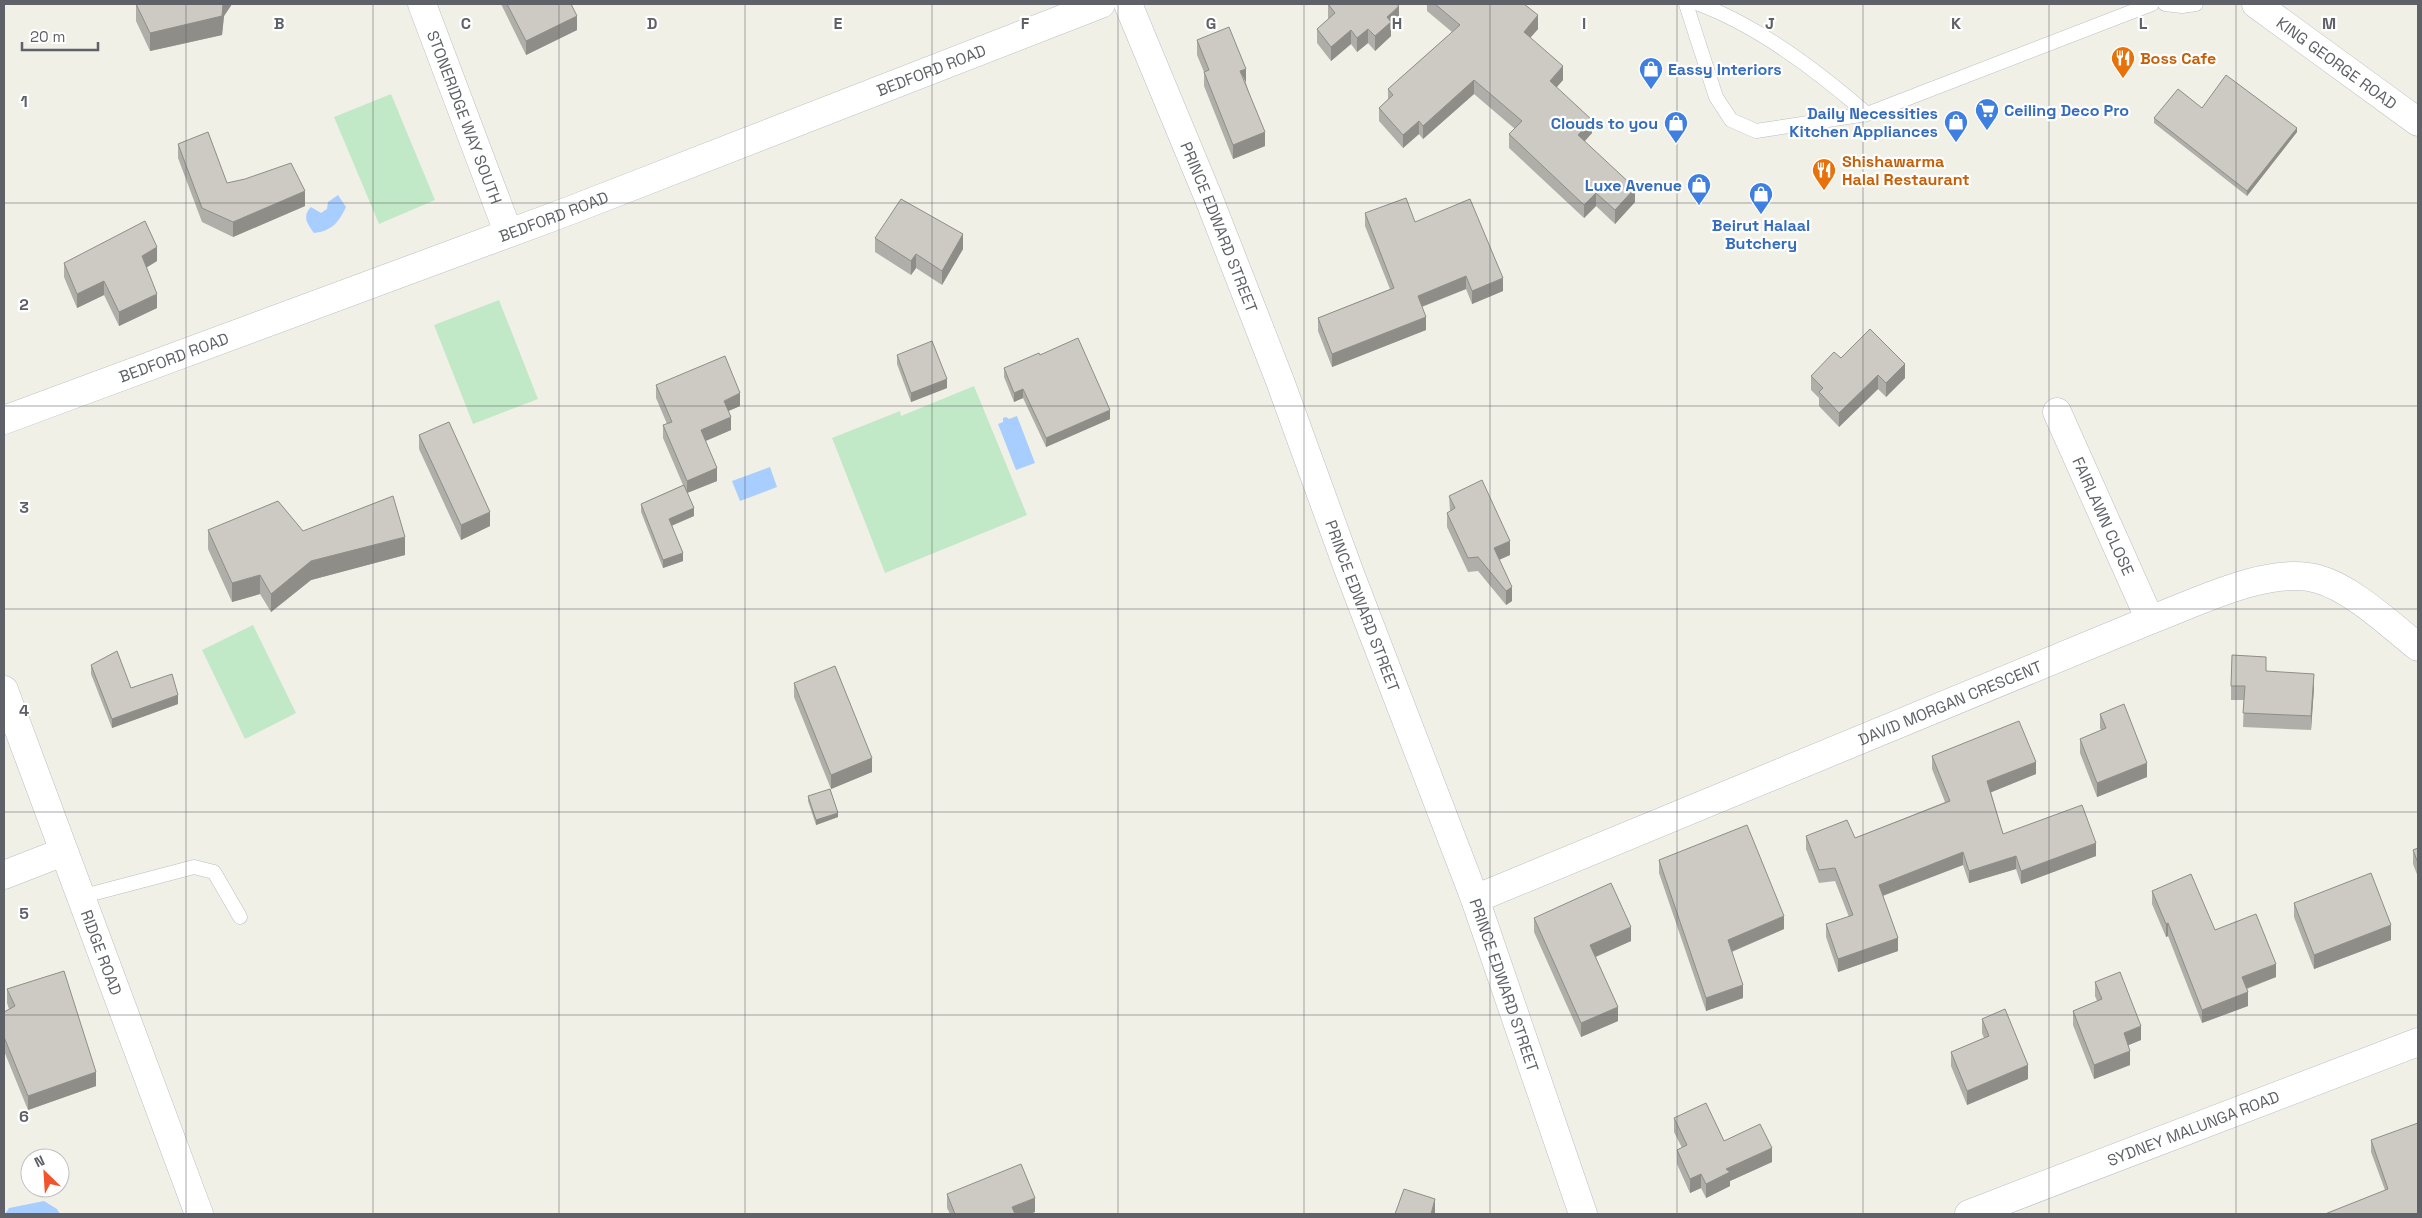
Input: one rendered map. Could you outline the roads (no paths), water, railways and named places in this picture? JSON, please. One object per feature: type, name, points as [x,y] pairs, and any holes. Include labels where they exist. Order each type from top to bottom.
[{"type":"street","name":"STONERIDGE WAY SOUTH","points":[[422,4],[508,232]]},
{"type":"street","name":"BEDFORD ROAD","points":[[4,420],[566,212],[1101,4]]},
{"type":"street","name":"PRINCE EDWARD STREET","points":[[1128,4],[1209,199],[1273,363],[1350,572],[1475,899],[1583,1214]]},
{"type":"street","name":"KING GEORGE ROAD","points":[[2256,4],[2418,122]]},
{"type":"street","name":"FAIRLAWN CLOSE","points":[[2057,412],[2150,620]]},
{"type":"street","name":"DAVID MORGAN CRESCENT","points":[[1475,899],[2150,620],[2255,581],[2286,576],[2318,579],[2352,596],[2418,647]]},
{"type":"street","name":"RIDGE ROAD","points":[[4,690],[62,852],[200,1214]]},
{"type":"street","points":[[4,874],[62,852]]},
{"type":"street","name":"SYDNEY MALUNGA ROAD","points":[[1969,1214],[2418,1042]]},
{"type":"lane","points":[[1686,4],[1716,97],[1731,120],[1756,131],[1867,114],[2152,4]]},
{"type":"lane","points":[[1699,4],[1729,15],[1829,81],[1867,114]]},
{"type":"lane","points":[[2165,4],[2182,6],[2196,4]]},
{"type":"lane","points":[[80,897],[194,867],[214,872],[240,917]]},
{"type":"water","points":[[338,195],[346,207],[341,217],[330,228],[314,233],[306,220],[308,210],[311,207],[321,213],[327,209],[328,202]]},
{"type":"water","points":[[1017,416],[1035,463],[1016,470],[998,424],[1003,422],[1003,418],[1009,419]]},
{"type":"water","points":[[770,467],[777,487],[740,501],[732,481]]},
{"type":"water","points":[[44,1201],[57,1209],[60,1214],[5,1214],[9,1208]]},
{"type":"place","name":"Boss Cafe","points":[[2123,79]]},
{"type":"place","name":"Eassy Interiors","points":[[1651,90]]},
{"type":"place","name":"Ceiling Deco Pro","points":[[1987,131]]},
{"type":"place","name":"Daily Necessities Kitchen Appliances","points":[[1956,143]]},
{"type":"place","name":"Clouds to you","points":[[1676,144]]},
{"type":"place","name":"Shishawarma Halal Restaurant","points":[[1824,191]]},
{"type":"place","name":"Luxe Avenue","points":[[1699,206]]},
{"type":"place","name":"Beirut Halaal Butchery","points":[[1761,215]]}]
